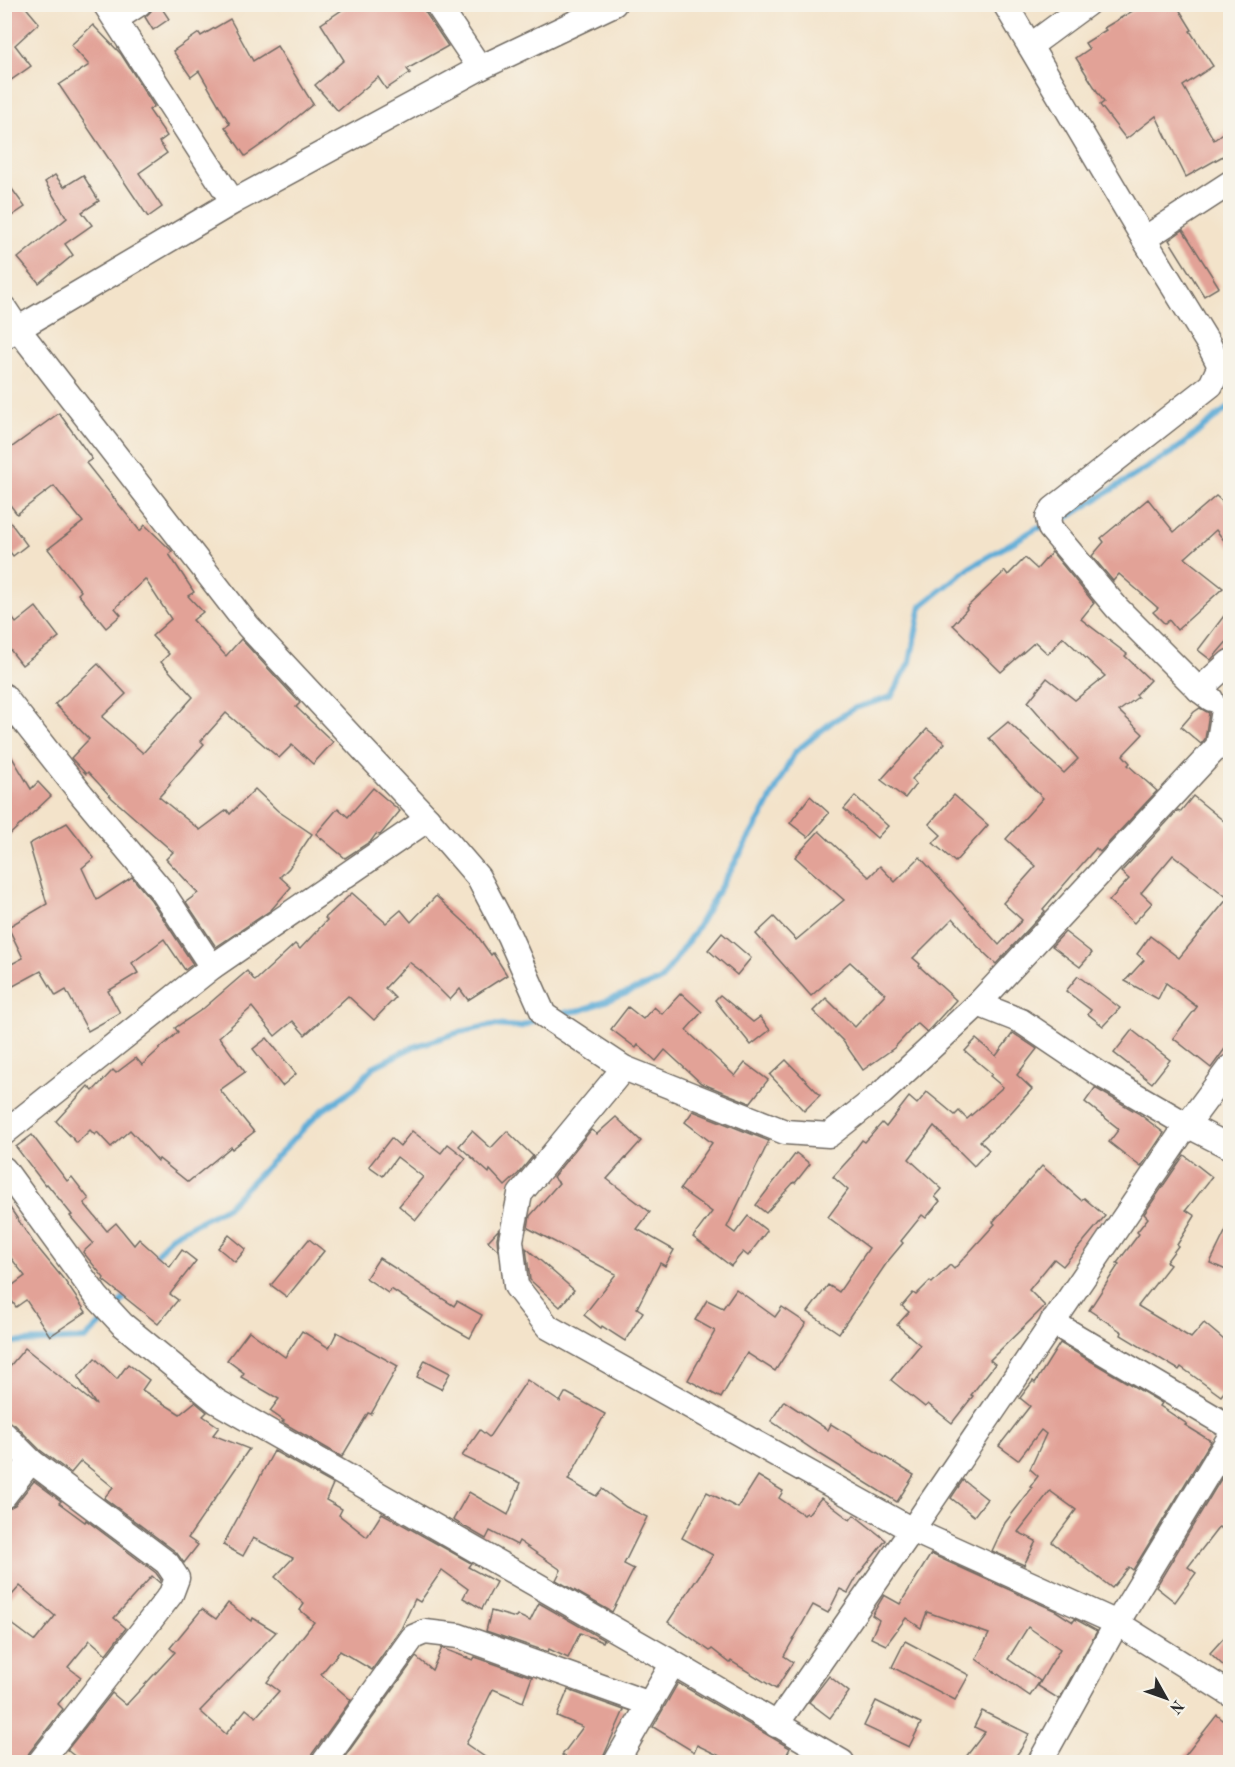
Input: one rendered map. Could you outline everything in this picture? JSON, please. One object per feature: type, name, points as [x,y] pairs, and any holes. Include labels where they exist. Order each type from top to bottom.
[{"type":"street","points":[[139,4],[110,12],[233,202]]},
{"type":"street","points":[[437,4],[480,68]]},
{"type":"street","points":[[11,333],[233,202],[480,68],[614,4]]},
{"type":"street","points":[[4,308],[11,333],[248,626],[428,819],[478,877],[510,936],[544,1015],[624,1068],[785,1132],[829,1135],[882,1093],[978,1004],[1218,746],[1227,713],[1199,690],[1117,608],[1050,528],[1048,518],[1053,509],[1211,385],[1220,366],[1005,4]]},
{"type":"street","points":[[1030,46],[1087,4]]},
{"type":"street","points":[[1144,239],[1230,183]]},
{"type":"street","points":[[1199,690],[1230,662]]},
{"type":"street","points":[[4,696],[162,891],[212,967]]},
{"type":"street","points":[[4,1132],[212,967],[428,819]]},
{"type":"street","points":[[978,1004],[1021,1021],[1101,1075],[1230,1147]]},
{"type":"street","points":[[776,1725],[912,1530],[1187,1125],[1230,1067]]},
{"type":"street","points":[[624,1068],[520,1194],[511,1240],[516,1286],[548,1327],[912,1530],[1117,1623],[1230,1694]]},
{"type":"street","points":[[4,1169],[97,1297],[122,1324],[216,1401],[842,1762]]},
{"type":"street","points":[[1052,1322],[1230,1427]]},
{"type":"street","points":[[4,1434],[31,1461],[167,1563],[177,1578],[171,1594],[40,1762]]},
{"type":"street","points":[[1040,1762],[1117,1623],[1230,1437]]},
{"type":"street","points":[[4,1496],[31,1461]]},
{"type":"street","points":[[324,1762],[413,1637],[425,1632],[459,1636],[650,1704]]},
{"type":"street","points":[[616,1762],[673,1663]]},
{"type":"building","points":[[4,4],[23,4],[39,23],[15,45],[31,66],[4,85]]},
{"type":"building","points":[[153,4],[159,4],[169,19],[153,30],[145,17],[151,11]]},
{"type":"building","points":[[351,4],[423,4],[425,12],[448,46],[407,69],[410,73],[386,89],[378,77],[338,111],[315,85],[344,60],[321,24]]},
{"type":"building","points":[[1144,4],[1176,4],[1192,30],[1190,31],[1213,66],[1183,86],[1214,140],[1230,128],[1230,152],[1186,177],[1156,116],[1126,139],[1100,105],[1104,102],[1076,58],[1089,49],[1085,43],[1106,30],[1104,28]]},
{"type":"building","points":[[230,19],[253,61],[277,46],[313,104],[245,156],[225,127],[230,124],[199,71],[191,77],[173,51],[199,33],[201,36]]},
{"type":"building","points":[[93,25],[121,54],[154,106],[149,110],[167,136],[159,142],[167,153],[139,173],[162,207],[148,217],[59,85],[89,65],[71,45]]},
{"type":"building","points":[[55,175],[64,187],[83,175],[99,201],[82,212],[92,225],[65,244],[73,255],[39,283],[18,258],[67,218],[45,182]]},
{"type":"building","points":[[4,178],[25,207],[4,221]]},
{"type":"building","points":[[1183,230],[1219,287],[1204,296],[1169,240]]},
{"type":"building","points":[[59,413],[92,459],[86,463],[140,531],[145,525],[172,551],[169,554],[194,592],[188,596],[203,612],[193,620],[226,656],[241,639],[300,703],[296,707],[333,742],[313,764],[292,745],[279,758],[226,713],[201,741],[204,744],[159,797],[200,830],[227,810],[230,814],[255,789],[278,811],[312,834],[289,868],[280,877],[291,887],[271,910],[216,947],[186,902],[198,893],[166,859],[173,852],[71,758],[89,739],[55,704],[98,664],[126,694],[102,717],[143,753],[193,697],[161,662],[169,654],[152,636],[171,619],[145,579],[115,608],[121,615],[106,628],[78,594],[81,591],[48,549],[83,522],[54,486],[17,514],[4,497],[4,453]]},
{"type":"building","points":[[1216,496],[1230,508],[1230,548],[1216,530],[1185,558],[1223,588],[1177,630],[1169,620],[1165,624],[1153,612],[1158,608],[1119,574],[1113,581],[1092,556],[1104,542],[1101,538],[1148,499],[1174,532]]},
{"type":"building","points":[[4,514],[27,545],[13,556],[4,544]]},
{"type":"building","points":[[1052,552],[1094,603],[1081,619],[1127,654],[1125,656],[1150,680],[1136,695],[1138,697],[1119,711],[1143,734],[1123,755],[1130,763],[1128,765],[1157,791],[1100,852],[1096,848],[1043,909],[1045,911],[996,964],[953,918],[913,958],[956,1000],[927,1032],[917,1023],[894,1048],[863,1070],[843,1041],[813,1011],[826,998],[855,1027],[885,994],[850,962],[811,996],[756,934],[774,917],[796,940],[844,900],[795,857],[819,831],[869,877],[880,866],[895,882],[920,857],[999,945],[1022,920],[1003,903],[1036,866],[1006,839],[1043,798],[989,738],[1008,722],[1064,773],[1078,759],[1028,702],[1047,678],[1075,700],[1105,676],[1063,637],[1048,654],[1035,642],[1001,672],[953,625],[966,608],[1005,571],[1008,575],[1025,558],[1037,569]]},
{"type":"building","points":[[4,607],[16,623],[36,607],[59,637],[22,665],[4,642]]},
{"type":"building","points":[[1230,608],[1230,638],[1211,660],[1198,650]]},
{"type":"building","points":[[1200,708],[1209,713],[1205,739],[1201,744],[1181,727]]},
{"type":"building","points":[[927,729],[945,743],[912,779],[916,784],[905,798],[881,780]]},
{"type":"building","points":[[4,744],[31,789],[38,782],[51,796],[4,840]]},
{"type":"building","points":[[373,788],[400,811],[380,835],[376,834],[371,841],[345,858],[316,834],[338,808],[348,817]]},
{"type":"building","points":[[954,795],[988,825],[955,862],[933,843],[941,835],[929,824]]},
{"type":"building","points":[[810,796],[829,813],[808,837],[790,823]]},
{"type":"building","points":[[855,796],[888,826],[877,838],[844,809]]},
{"type":"building","points":[[1193,796],[1230,826],[1230,1042],[1211,1068],[1173,1038],[1197,1007],[1166,983],[1158,999],[1125,981],[1144,960],[1137,954],[1150,936],[1179,958],[1228,898],[1173,855],[1141,893],[1152,903],[1134,923],[1109,901],[1129,879],[1121,872]]},
{"type":"building","points":[[67,823],[94,858],[82,868],[97,900],[132,877],[151,900],[193,964],[185,970],[164,939],[132,963],[138,973],[108,991],[120,1013],[88,1031],[66,990],[56,996],[41,971],[4,991],[4,968],[23,958],[8,927],[47,904],[29,844]]},
{"type":"building","points":[[352,893],[386,923],[401,910],[411,922],[436,896],[474,931],[491,955],[493,953],[507,975],[468,1000],[460,989],[450,1000],[409,962],[385,988],[395,998],[374,1020],[348,996],[305,1035],[293,1021],[275,1036],[252,1007],[219,1037],[245,1072],[220,1090],[254,1132],[232,1149],[231,1147],[188,1182],[159,1159],[158,1161],[130,1130],[111,1147],[97,1132],[95,1135],[90,1130],[77,1143],[56,1121],[88,1086],[93,1091],[113,1070],[116,1073],[136,1058],[142,1065],[178,1032],[175,1028],[204,1008],[247,971],[255,981],[295,944],[300,949],[327,920],[325,918]]},
{"type":"building","points":[[1065,932],[1092,953],[1080,967],[1052,946]]},
{"type":"building","points":[[722,933],[751,958],[737,975],[708,950]]},
{"type":"building","points":[[1078,976],[1120,1008],[1103,1026],[1088,1014],[1091,1010],[1066,991]]},
{"type":"building","points":[[681,993],[702,1012],[686,1030],[735,1076],[745,1063],[768,1080],[750,1103],[701,1083],[665,1050],[656,1061],[638,1045],[636,1048],[611,1029],[628,1007],[643,1019],[654,1007],[662,1014]]},
{"type":"building","points":[[720,995],[753,1022],[760,1017],[770,1030],[751,1045],[715,1000]]},
{"type":"building","points":[[1132,1030],[1170,1060],[1152,1083],[1114,1053]]},
{"type":"building","points":[[1013,1033],[1037,1049],[1017,1075],[1032,1089],[1006,1118],[980,1141],[989,1150],[974,1166],[934,1126],[909,1159],[942,1189],[935,1197],[940,1201],[926,1218],[922,1215],[901,1241],[903,1243],[839,1333],[808,1312],[828,1285],[839,1292],[869,1248],[828,1217],[848,1190],[833,1177],[852,1156],[862,1140],[865,1142],[882,1123],[886,1127],[909,1097],[917,1104],[927,1092],[955,1115],[959,1111],[967,1119],[1003,1087],[990,1076],[992,1074],[965,1051],[976,1039],[996,1056]]},
{"type":"building","points":[[267,1038],[296,1074],[282,1086],[253,1049]]},
{"type":"building","points":[[786,1060],[820,1095],[804,1111],[770,1075]]},
{"type":"building","points":[[1095,1088],[1138,1113],[1164,1133],[1141,1167],[1109,1142],[1119,1129],[1085,1102]]},
{"type":"building","points":[[693,1111],[769,1141],[727,1227],[735,1233],[748,1216],[767,1231],[748,1256],[743,1252],[731,1266],[693,1237],[712,1212],[680,1189],[712,1143],[685,1122]]},
{"type":"building","points":[[616,1117],[641,1141],[607,1179],[650,1212],[637,1229],[674,1250],[665,1266],[660,1263],[637,1308],[643,1312],[625,1341],[602,1326],[601,1328],[584,1315],[616,1274],[528,1228],[530,1216],[559,1183],[553,1177],[591,1130],[597,1134]]},
{"type":"building","points":[[412,1131],[441,1153],[448,1144],[466,1158],[416,1220],[399,1206],[423,1177],[397,1157],[383,1176],[369,1166],[391,1138],[400,1146]]},
{"type":"building","points":[[472,1131],[491,1148],[507,1131],[533,1156],[505,1186],[490,1170],[489,1173],[459,1146]]},
{"type":"building","points":[[32,1135],[67,1181],[72,1177],[89,1199],[84,1203],[107,1231],[116,1223],[134,1245],[139,1239],[170,1267],[182,1250],[196,1261],[170,1294],[178,1300],[158,1324],[103,1280],[104,1278],[83,1252],[93,1243],[16,1147]]},
{"type":"building","points":[[796,1153],[810,1164],[766,1213],[756,1205]]},
{"type":"building","points":[[1184,1155],[1212,1177],[1186,1210],[1195,1216],[1166,1262],[1170,1265],[1138,1306],[1191,1338],[1204,1323],[1230,1345],[1230,1384],[1221,1396],[1181,1367],[1179,1370],[1121,1335],[1122,1332],[1089,1310],[1119,1264],[1117,1263],[1139,1234],[1137,1232],[1148,1218],[1144,1214]]},
{"type":"building","points":[[1042,1166],[1081,1200],[1084,1198],[1105,1216],[1063,1266],[1054,1259],[1029,1290],[1045,1306],[990,1360],[995,1364],[952,1423],[928,1404],[925,1407],[891,1380],[920,1345],[897,1325],[909,1312],[902,1306],[913,1293],[916,1295],[930,1281],[932,1283],[950,1265],[954,1269],[995,1224],[993,1222]]},
{"type":"building","points":[[4,1199],[86,1312],[50,1336],[26,1300],[16,1307],[5,1291],[25,1276],[4,1249]]},
{"type":"building","points":[[1230,1222],[1230,1260],[1226,1270],[1210,1263]]},
{"type":"building","points":[[499,1229],[497,1238],[498,1250],[488,1241]]},
{"type":"building","points":[[229,1235],[246,1249],[235,1262],[218,1248]]},
{"type":"building","points":[[309,1239],[324,1251],[287,1297],[271,1285]]},
{"type":"building","points":[[526,1248],[574,1290],[560,1307],[530,1280]]},
{"type":"building","points":[[379,1258],[454,1306],[457,1301],[482,1315],[470,1338],[391,1289],[388,1293],[366,1278]]},
{"type":"building","points":[[736,1289],[775,1317],[782,1307],[806,1323],[775,1371],[747,1353],[721,1398],[688,1380],[715,1331],[695,1320],[707,1300],[723,1308]]},
{"type":"building","points":[[249,1331],[285,1357],[302,1331],[329,1348],[337,1332],[398,1366],[371,1414],[368,1413],[342,1457],[282,1422],[284,1421],[270,1411],[279,1399],[241,1377],[244,1373],[227,1360]]},
{"type":"building","points":[[1060,1343],[1162,1403],[1160,1406],[1211,1441],[1133,1570],[1129,1567],[1112,1588],[1052,1542],[1076,1510],[1050,1491],[1018,1532],[1036,1541],[1024,1565],[992,1551],[1005,1523],[1032,1488],[1030,1487],[1038,1476],[1030,1469],[1046,1434],[1041,1430],[1018,1460],[999,1446],[1030,1406],[1020,1398],[1033,1381],[1035,1383]]},
{"type":"building","points":[[25,1348],[96,1405],[78,1377],[95,1358],[117,1379],[128,1364],[149,1380],[142,1390],[180,1414],[195,1402],[207,1412],[203,1416],[219,1427],[213,1435],[249,1449],[188,1538],[198,1545],[184,1563],[176,1552],[104,1498],[113,1487],[81,1461],[71,1473],[40,1450],[14,1424],[4,1420],[4,1373]]},
{"type":"building","points":[[425,1360],[450,1373],[441,1389],[417,1377]]},
{"type":"building","points":[[527,1380],[560,1402],[567,1393],[605,1414],[568,1480],[596,1496],[602,1489],[626,1507],[647,1517],[624,1564],[634,1569],[612,1612],[556,1580],[561,1570],[519,1541],[517,1545],[490,1531],[486,1539],[453,1520],[469,1492],[508,1515],[521,1483],[462,1456],[480,1430],[489,1437]]},
{"type":"building","points":[[784,1401],[828,1430],[831,1424],[914,1475],[897,1502],[771,1421]]},
{"type":"building","points":[[274,1451],[333,1484],[326,1500],[342,1509],[339,1515],[367,1537],[382,1513],[471,1563],[468,1567],[496,1582],[482,1609],[463,1598],[468,1589],[442,1570],[420,1602],[415,1599],[401,1629],[372,1670],[340,1651],[321,1674],[351,1700],[312,1754],[310,1762],[82,1762],[67,1750],[112,1693],[126,1705],[175,1652],[170,1648],[202,1609],[216,1619],[228,1603],[252,1621],[253,1618],[276,1632],[200,1711],[226,1734],[246,1709],[256,1717],[279,1691],[267,1682],[314,1622],[300,1610],[304,1604],[275,1577],[293,1558],[253,1538],[243,1556],[223,1545]]},
{"type":"building","points":[[1230,1464],[1230,1518],[1221,1529],[1219,1527],[1188,1567],[1196,1573],[1175,1602],[1156,1587]]},
{"type":"building","points":[[758,1476],[783,1491],[779,1498],[804,1515],[808,1514],[821,1498],[850,1520],[854,1515],[886,1540],[858,1575],[848,1593],[840,1589],[828,1613],[813,1605],[784,1656],[793,1662],[776,1689],[731,1661],[730,1663],[712,1649],[710,1651],[668,1622],[713,1555],[682,1538],[707,1492],[738,1508]]},
{"type":"building","points":[[963,1480],[987,1499],[974,1516],[951,1498]]},
{"type":"building","points":[[34,1481],[61,1501],[59,1503],[85,1522],[86,1520],[156,1573],[161,1580],[160,1583],[152,1576],[114,1618],[126,1628],[106,1654],[90,1640],[68,1667],[81,1677],[58,1704],[63,1709],[29,1753],[25,1762],[4,1762],[4,1618],[35,1641],[55,1616],[20,1586],[4,1604],[4,1510],[15,1505]]},
{"type":"building","points":[[931,1554],[1056,1611],[1073,1622],[1075,1619],[1097,1631],[1059,1699],[1038,1686],[1060,1649],[1028,1627],[1008,1659],[1040,1681],[1030,1696],[976,1659],[989,1634],[927,1612],[921,1628],[906,1618],[886,1645],[871,1638],[879,1620],[872,1615],[884,1595],[900,1604]]},
{"type":"building","points":[[539,1603],[604,1640],[603,1642],[580,1633],[568,1658],[549,1649],[548,1652],[486,1631],[491,1611],[516,1618],[517,1615],[530,1621]]},
{"type":"building","points":[[1230,1631],[1230,1672],[1210,1653]]},
{"type":"building","points":[[905,1641],[969,1675],[955,1700],[892,1667]]},
{"type":"building","points":[[442,1648],[473,1660],[475,1657],[532,1677],[523,1702],[493,1689],[466,1744],[492,1762],[341,1762],[416,1657],[432,1670]]},
{"type":"building","points":[[829,1676],[849,1692],[830,1718],[809,1702]]},
{"type":"building","points":[[678,1683],[790,1748],[783,1762],[732,1762],[697,1745],[694,1752],[653,1727]]},
{"type":"building","points":[[568,1690],[624,1710],[601,1762],[573,1762],[562,1755],[583,1727],[557,1716]]},
{"type":"building","points":[[876,1701],[921,1723],[909,1747],[864,1726]]},
{"type":"building","points":[[982,1711],[1029,1734],[1011,1762],[962,1762],[985,1732],[974,1727]]},
{"type":"building","points":[[1217,1715],[1230,1726],[1230,1762],[1180,1762]]},
{"type":"waterway","points":[[1055,525],[1177,449],[1230,406]]},
{"type":"waterway","points":[[556,1014],[582,1010],[661,980],[695,931],[763,814],[795,752],[833,721],[855,708],[891,697],[910,662],[921,606],[969,568],[1037,528],[1046,528]]},
{"type":"waterway","points":[[153,1259],[170,1237],[227,1207],[320,1112],[355,1088],[373,1067],[413,1047],[460,1032],[493,1025],[520,1027],[540,1018]]},
{"type":"waterway","points":[[115,1310],[129,1292]]},
{"type":"waterway","points":[[4,1343],[85,1339],[108,1317]]}]
